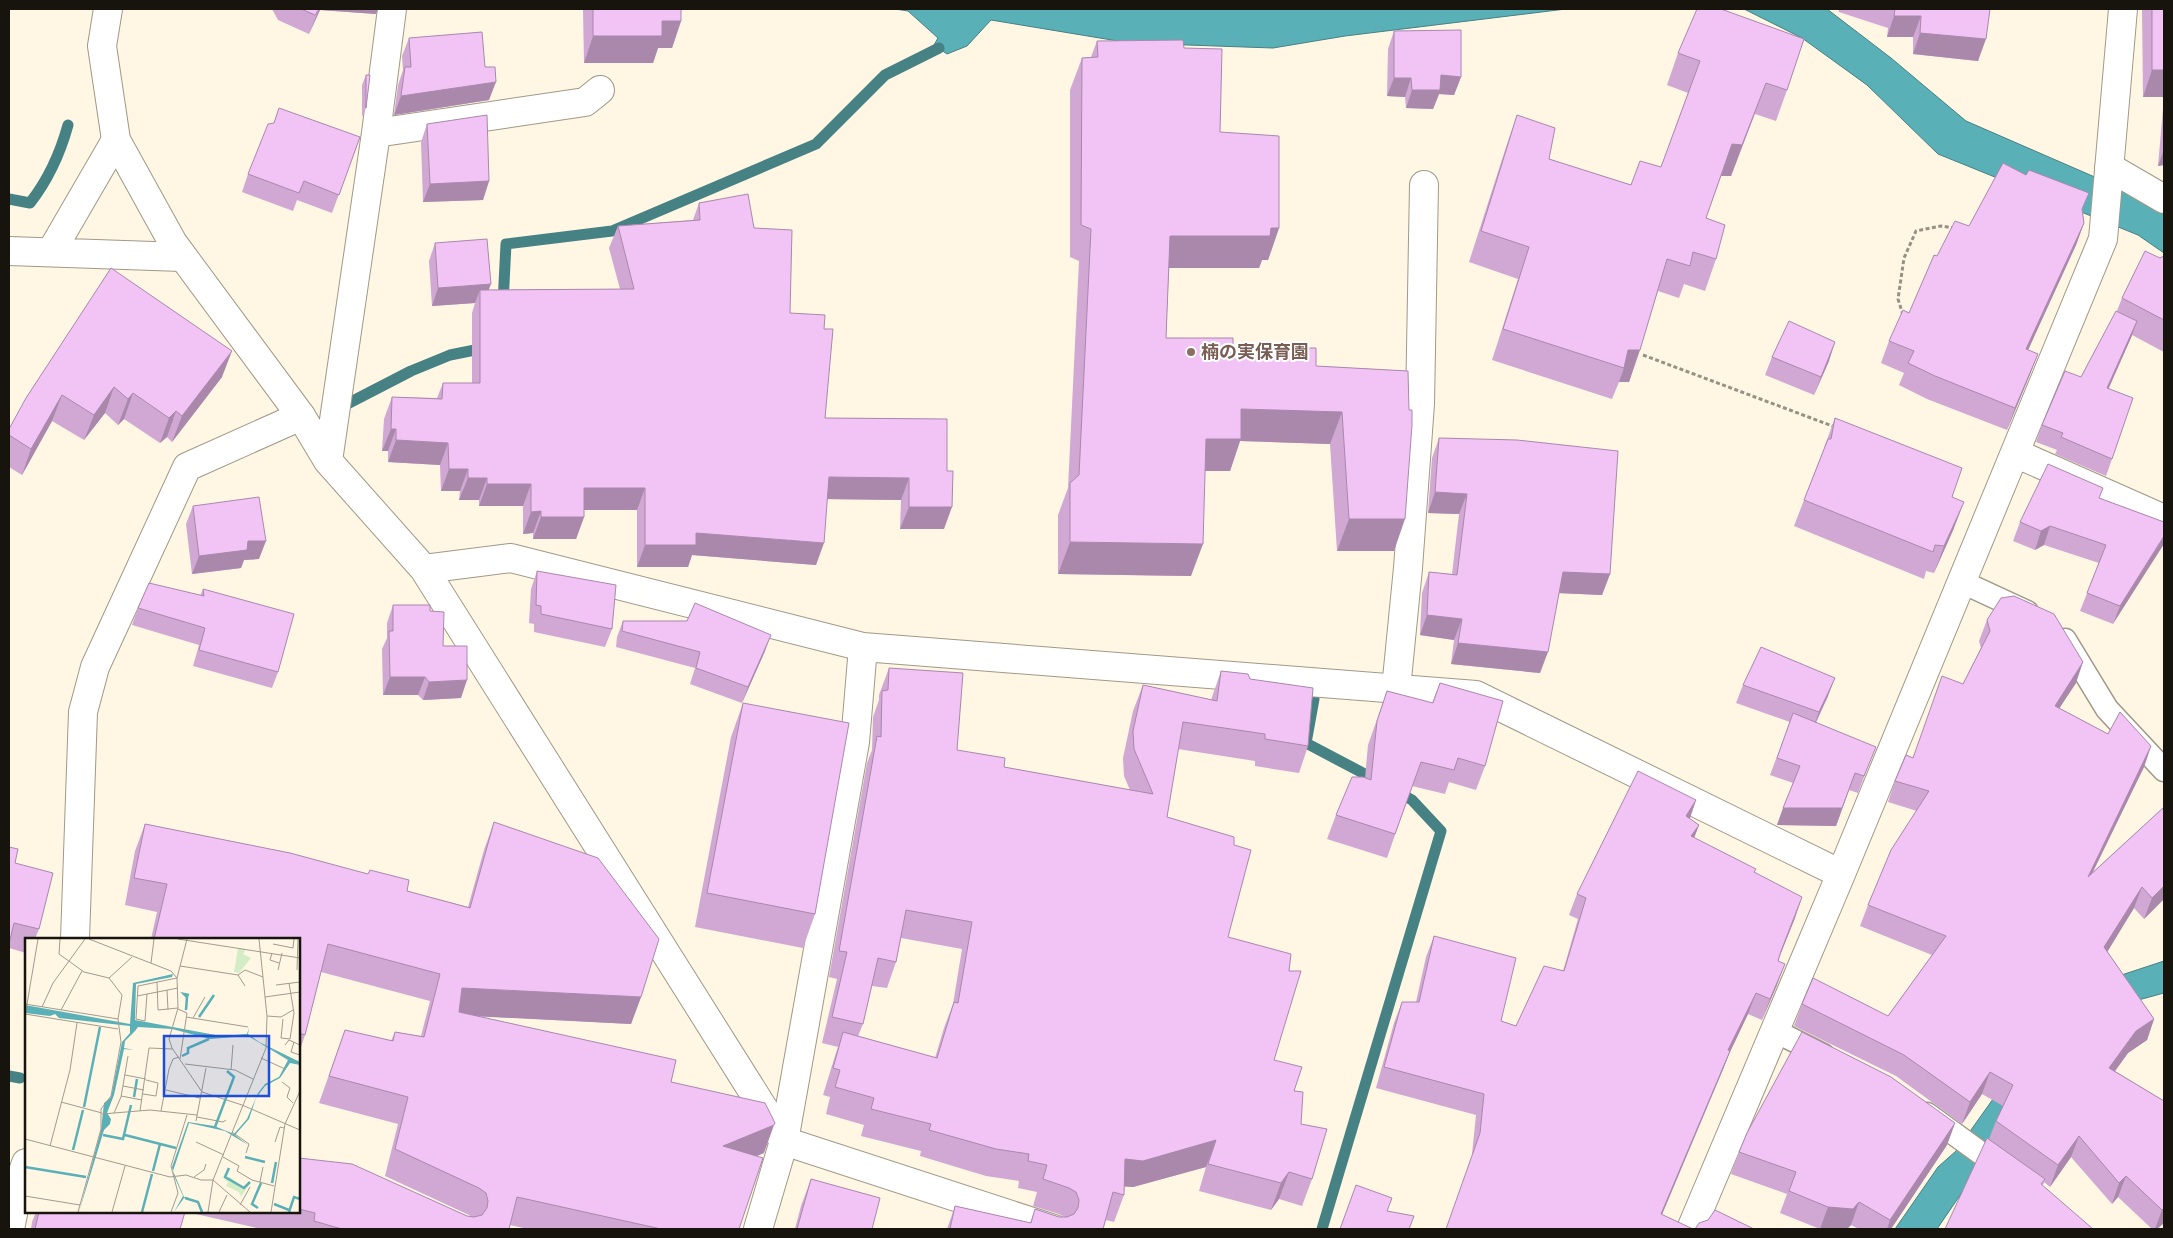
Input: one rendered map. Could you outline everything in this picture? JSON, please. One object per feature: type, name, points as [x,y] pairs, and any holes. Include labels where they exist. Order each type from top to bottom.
[{"type":"street","points":[[108,9],[102,46],[116,140],[173,243],[301,416],[328,460],[424,568],[784,1141],[1054,1229]]},
{"type":"street","points":[[328,460],[376,133],[392,9]]},
{"type":"street","points":[[1691,1229],[1842,874],[2103,239],[2123,9]]},
{"type":"street","points":[[376,133],[585,102],[600,90]]},
{"type":"street","points":[[51,252],[116,140]]},
{"type":"street","points":[[2109,167],[2164,198]]},
{"type":"street","points":[[1396,689],[1408,568],[1420,404],[1424,184]]},
{"type":"street","points":[[9,251],[182,256]]},
{"type":"street","points":[[75,938],[83,712],[95,667],[187,468],[301,416]]},
{"type":"street","points":[[2015,453],[2164,520]]},
{"type":"street","points":[[424,568],[512,558],[863,648],[1476,696],[1842,874]]},
{"type":"street","points":[[758,1229],[784,1141],[855,742],[863,648]]},
{"type":"street","points":[[10,1229],[19,1184],[25,1166]]},
{"type":"lane","points":[[1962,582],[2051,623],[2107,709],[2164,770]]},
{"type":"lane","points":[[1775,1031],[1846,1066]]},
{"type":"lane","points":[[1914,1105],[2025,1184]]},
{"type":"path","points":[[1905,321],[1898,299],[1904,258],[1916,231],[1941,226],[1961,229]]},
{"type":"path","points":[[1644,355],[1836,427]]},
{"type":"water","points":[[895,9],[1566,9],[1345,36],[1273,48],[1130,43],[991,20],[967,46],[947,54],[934,45],[938,38],[908,11]]},
{"type":"water","points":[[1744,9],[1827,9],[1891,58],[1966,121],[2143,198],[2164,210],[2164,253],[2138,235],[1938,154],[1867,85],[1802,38]]},
{"type":"water","points":[[2164,961],[2164,993],[2109,1008],[1997,1141],[1937,1229],[1895,1229],[1938,1167],[1956,1151],[2055,1012],[2085,987]]},
{"type":"building","points":[[301,9],[319,9],[315,15]]},
{"type":"building","points":[[593,9],[681,9],[681,21],[662,21],[662,36],[593,36]]},
{"type":"building","points":[[1697,9],[1721,9],[1804,39],[1787,90],[1766,83],[1742,145],[1732,144],[1706,218],[1725,225],[1716,259],[1693,252],[1690,266],[1667,259],[1640,350],[1628,350],[1624,368],[1503,329],[1529,247],[1481,231],[1517,115],[1555,128],[1549,159],[1631,185],[1640,161],[1661,167],[1700,61],[1678,53]]},
{"type":"building","points":[[1895,9],[1990,9],[1986,39],[1920,33],[1921,16],[1894,16]]},
{"type":"building","points":[[2152,9],[2164,9],[2164,70],[2152,70]]},
{"type":"building","points":[[1461,30],[1461,77],[1441,75],[1440,90],[1412,90],[1411,78],[1394,78],[1394,31]]},
{"type":"building","points":[[482,32],[485,67],[495,67],[496,82],[401,96],[405,67],[411,67],[409,38]]},
{"type":"building","points":[[1183,40],[1184,48],[1222,49],[1220,132],[1279,136],[1279,228],[1271,228],[1270,236],[1170,236],[1166,338],[1233,338],[1233,348],[1316,348],[1316,366],[1408,371],[1409,410],[1412,410],[1412,425],[1405,519],[1349,519],[1342,412],[1241,409],[1241,439],[1206,439],[1203,544],[1070,542],[1070,483],[1079,475],[1091,229],[1081,225],[1082,58],[1098,57],[1097,41]]},
{"type":"building","points":[[366,75],[370,75],[366,108]]},
{"type":"building","points":[[279,108],[360,137],[339,195],[304,181],[299,193],[248,174],[268,124],[274,123]]},
{"type":"building","points":[[487,115],[489,181],[430,184],[427,124]]},
{"type":"building","points":[[2003,163],[2026,175],[2029,170],[2089,193],[2082,209],[2084,223],[2026,349],[2038,354],[2015,408],[1935,376],[1908,363],[1914,351],[1889,341],[1903,310],[1909,313],[1934,255],[1937,256],[1955,221],[1969,226]]},
{"type":"building","points":[[748,194],[754,228],[792,230],[790,313],[825,315],[824,329],[833,329],[825,418],[947,419],[947,471],[953,471],[952,507],[909,507],[909,478],[829,477],[824,543],[696,533],[696,545],[645,545],[645,488],[584,488],[584,517],[541,517],[541,511],[531,512],[531,484],[487,484],[487,478],[468,478],[468,469],[449,469],[448,443],[396,440],[396,429],[391,429],[392,397],[442,399],[443,383],[480,383],[480,290],[634,289],[618,226],[700,220],[699,203]]},
{"type":"building","points":[[487,239],[491,284],[438,288],[435,243]]},
{"type":"building","points":[[2145,251],[2160,258],[2164,256],[2164,320],[2122,298]]},
{"type":"building","points":[[111,268],[232,351],[182,416],[176,411],[169,418],[133,393],[128,399],[114,387],[94,415],[62,395],[31,449],[9,435],[9,429],[26,398]]},
{"type":"building","points":[[2116,311],[2137,321],[2107,388],[2133,398],[2112,459],[2061,437],[2063,433],[2042,425],[2065,371],[2081,377]]},
{"type":"building","points":[[1789,321],[1835,342],[1821,377],[1772,357]]},
{"type":"building","points":[[1835,418],[1962,468],[1952,497],[1964,502],[1944,546],[1935,545],[1933,552],[1804,500],[1828,439],[1831,439]]},
{"type":"building","points":[[1439,438],[1517,440],[1618,451],[1610,574],[1563,572],[1548,652],[1458,643],[1462,619],[1427,615],[1429,572],[1457,575],[1467,494],[1435,492]]},
{"type":"building","points":[[2048,464],[2103,488],[2099,498],[2164,522],[2164,536],[2120,606],[2087,593],[2106,545],[2050,526],[2041,531],[2020,522]]},
{"type":"building","points":[[259,497],[266,541],[248,541],[247,550],[199,556],[193,506]]},
{"type":"building","points":[[537,571],[616,585],[612,629],[541,614],[541,606],[536,605]]},
{"type":"building","points":[[149,583],[204,596],[203,589],[294,614],[278,672],[199,650],[205,628],[138,608]]},
{"type":"building","points":[[2014,596],[2054,614],[2083,662],[2055,706],[2108,734],[2120,712],[2151,746],[2088,877],[2164,807],[2164,886],[2152,898],[2142,887],[2104,947],[2154,1019],[2136,1031],[2109,1068],[2164,1101],[2164,1208],[2162,1210],[2126,1176],[2119,1183],[2079,1136],[2058,1165],[1996,1121],[2013,1085],[1990,1072],[1970,1102],[1904,1055],[1802,1004],[1813,978],[1888,1016],[1946,936],[1868,905],[1891,850],[1929,791],[1895,781],[1906,755],[1913,758],[1942,676],[1963,684],[1990,631],[1987,620],[2001,598]]},
{"type":"building","points":[[695,603],[771,635],[748,687],[696,668],[700,652],[622,631],[623,621],[687,621]]},
{"type":"building","points":[[393,605],[430,605],[430,611],[444,612],[443,646],[467,646],[467,680],[429,682],[425,677],[390,677],[389,631],[393,631]]},
{"type":"building","points":[[1761,647],[1835,678],[1819,712],[1743,685]]},
{"type":"building","points":[[889,668],[963,673],[957,750],[1005,758],[1004,767],[1153,794],[1134,749],[1133,731],[1143,685],[1217,701],[1221,671],[1248,674],[1250,679],[1313,688],[1308,746],[1265,739],[1265,734],[1183,722],[1167,817],[1234,837],[1234,845],[1251,850],[1228,937],[1291,954],[1289,971],[1301,971],[1274,1060],[1302,1067],[1294,1091],[1303,1092],[1301,1124],[1327,1129],[1312,1179],[1289,1172],[1281,1183],[1208,1164],[1216,1140],[1143,1161],[1125,1159],[1124,1195],[1113,1192],[1103,1229],[950,1229],[955,1206],[1031,1223],[1035,1209],[1059,1217],[1067,1217],[1074,1214],[1078,1208],[1079,1200],[1076,1192],[1043,1179],[1047,1165],[1028,1161],[1029,1154],[996,1149],[929,1130],[931,1124],[871,1109],[874,1098],[835,1087],[840,1070],[833,1068],[843,1032],[937,1058],[954,1002],[958,1003],[972,922],[906,910],[896,962],[878,958],[863,1024],[832,1017],[847,952],[839,951],[877,736],[881,737],[882,691],[888,690]]},
{"type":"building","points":[[1440,683],[1503,701],[1485,766],[1458,758],[1454,770],[1421,762],[1395,834],[1336,815],[1352,777],[1363,777],[1371,780],[1377,721],[1387,691],[1433,703]]},
{"type":"building","points":[[743,703],[849,723],[815,914],[707,893]]},
{"type":"building","points":[[1793,713],[1876,747],[1864,776],[1855,773],[1842,808],[1783,808],[1800,766],[1777,758]]},
{"type":"building","points":[[1638,771],[1696,800],[1686,816],[1699,825],[1691,836],[1756,869],[1754,872],[1802,897],[1781,951],[1778,961],[1785,964],[1770,999],[1756,993],[1728,1050],[1730,1051],[1661,1214],[1693,1229],[1446,1229],[1480,1133],[1484,1094],[1384,1067],[1402,1002],[1419,1002],[1434,936],[1516,958],[1501,1021],[1516,1026],[1544,966],[1564,971],[1586,898],[1577,894]]},
{"type":"building","points":[[494,822],[598,858],[659,939],[641,997],[462,988],[459,1012],[676,1060],[671,1082],[765,1103],[775,1123],[774,1125],[723,1146],[763,1158],[739,1229],[661,1229],[517,1197],[509,1229],[342,1229],[314,1221],[315,1213],[300,1209],[300,1158],[352,1164],[467,1216],[482,1215],[487,1208],[486,1193],[479,1188],[395,1149],[408,1097],[329,1076],[345,1030],[393,1041],[395,1032],[424,1037],[440,974],[328,944],[305,1035],[300,1033],[300,938],[154,938],[167,884],[134,878],[145,824],[290,853],[368,874],[370,870],[409,880],[407,891],[470,908]]},
{"type":"building","points":[[9,847],[18,849],[15,863],[53,873],[39,929],[14,923],[9,944]]},
{"type":"building","points":[[1802,1032],[1891,1077],[1955,1123],[1890,1220],[1859,1202],[1853,1209],[1828,1207],[1789,1191],[1796,1172],[1739,1152],[1747,1133]]},
{"type":"building","points":[[1987,1138],[2045,1179],[2041,1184],[2093,1229],[1945,1229]]},
{"type":"building","points":[[811,1179],[880,1198],[872,1229],[797,1229]]},
{"type":"building","points":[[1356,1185],[1392,1198],[1387,1211],[1414,1216],[1409,1229],[1340,1229]]},
{"type":"building","points":[[1715,1210],[1754,1229],[1695,1229],[1699,1223],[1708,1220]]},
{"type":"building","points":[[39,1213],[185,1213],[180,1229],[35,1229]]},
{"type":"waterway","points":[[503,304],[506,244],[612,231],[816,144],[885,75],[939,48]]},
{"type":"waterway","points":[[9,199],[30,203],[53,166],[68,125]]},
{"type":"waterway","points":[[349,403],[411,371],[450,355],[485,348]]},
{"type":"waterway","points":[[1314,699],[1306,743],[1378,781]]},
{"type":"waterway","points":[[1322,1229],[1441,831],[1412,800],[1396,791]]},
{"type":"waterway","points":[[9,1076],[20,1078]]},
{"type":"place","name":"楠の実保育園","points":[[1191,352]]}]
